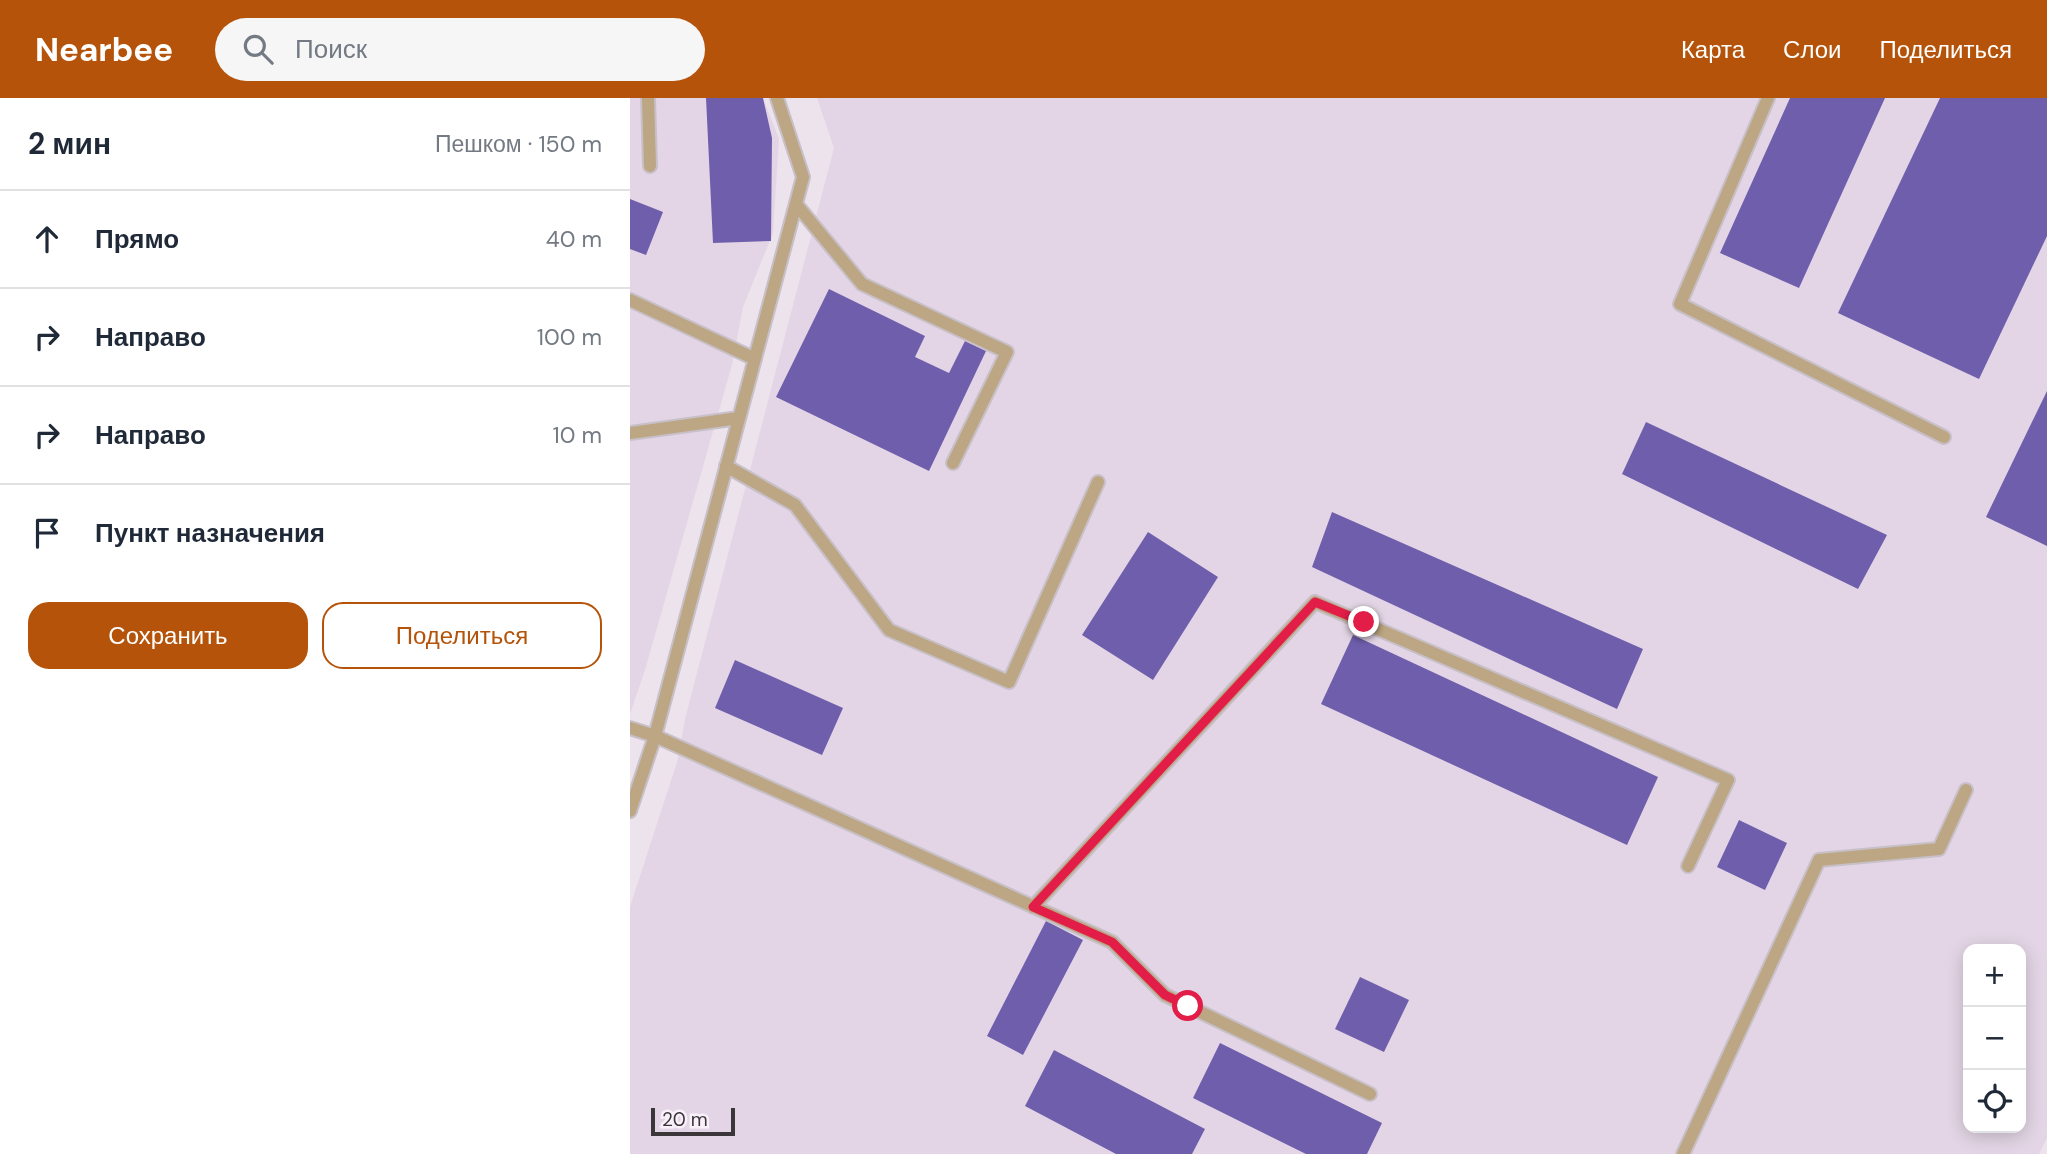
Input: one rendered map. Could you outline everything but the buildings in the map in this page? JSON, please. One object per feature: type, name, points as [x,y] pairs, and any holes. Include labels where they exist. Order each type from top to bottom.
[{"type":"lane","points":[[648,98],[650,166]]},
{"type":"lane","points":[[630,811],[655,736],[803,177],[777,98]]},
{"type":"lane","points":[[1769,98],[1680,304],[1944,437]]},
{"type":"lane","points":[[796,204],[862,285],[1007,352],[953,463]]},
{"type":"lane","points":[[630,300],[755,359]]},
{"type":"lane","points":[[630,433],[739,418]]},
{"type":"lane","points":[[726,466],[796,505],[889,630],[1009,682],[1098,482]]},
{"type":"lane","points":[[1033,907],[1315,602],[1728,780],[1688,866]]},
{"type":"lane","points":[[630,728],[655,736],[1112,942],[1165,995],[1370,1094]]},
{"type":"lane","points":[[1683,1154],[1819,860],[1939,849],[1966,790]]},
{"type":"shaded area","points":[[630,98],[763,98],[779,139],[773,233],[743,307],[732,365],[630,714]]},
{"type":"shaded area","points":[[817,98],[2047,98],[2047,1138],[2039,1154],[630,1154],[630,907],[678,759],[685,719],[834,148]]},
{"type":"route","points":[[1188,1006],[1165,995],[1112,942],[1033,907],[1315,602],[1364,622]]}]
